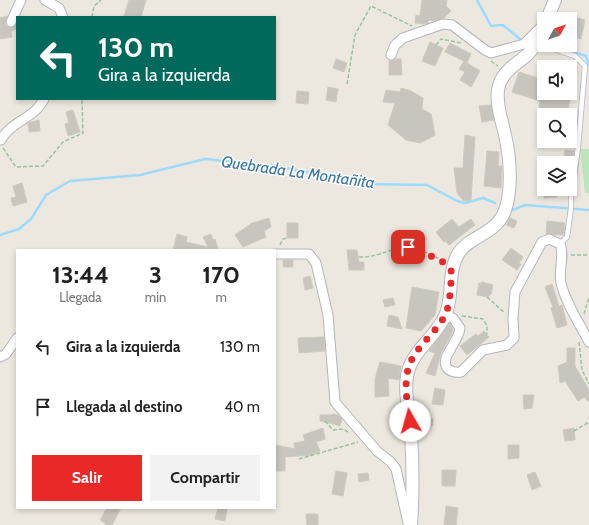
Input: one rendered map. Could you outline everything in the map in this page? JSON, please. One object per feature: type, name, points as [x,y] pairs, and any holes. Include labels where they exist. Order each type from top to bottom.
[{"type":"main road","points":[[549,12],[555,0]]},
{"type":"main road","points":[[410,525],[413,476],[411,433],[407,396],[408,370],[412,359],[449,317],[452,272],[458,254],[464,247],[486,233],[497,223],[504,212],[510,176],[510,163],[499,105],[498,90],[503,76],[537,43]]},
{"type":"street","points":[[11,22],[21,0]]},
{"type":"street","points":[[45,0],[59,8],[63,16]]},
{"type":"street","points":[[391,55],[395,45],[403,38],[422,30],[443,24],[452,25],[484,50],[491,53],[524,44],[537,32]]},
{"type":"street","points":[[1,140],[8,131],[35,111],[43,100]]},
{"type":"street","points":[[449,317],[458,323],[460,332],[455,344],[446,356],[445,364],[449,369],[456,372],[461,372],[483,350],[506,346],[514,338],[513,318],[516,292],[542,242],[549,239],[560,244],[562,248],[561,284],[589,342]]},
{"type":"street","points":[[276,254],[309,254],[316,263],[328,314],[335,402],[377,451],[391,462],[396,469],[410,525]]},
{"type":"street","points":[[0,357],[6,354],[16,339]]},
{"type":"lane","points":[[560,244],[567,236],[571,208],[571,186],[574,177],[578,147],[585,66],[575,56],[563,52]]},
{"type":"path","points":[[92,16],[94,6],[101,0]]},
{"type":"path","points":[[347,84],[355,34],[371,6],[422,30]]},
{"type":"path","points":[[1,140],[5,153],[16,167],[43,166],[63,142],[83,133],[82,100]]},
{"type":"path","points":[[359,257],[372,257],[381,252],[408,247],[441,260],[452,272]]},
{"type":"path","points":[[561,255],[589,255]]},
{"type":"path","points":[[487,297],[513,318]]},
{"type":"path","points":[[580,324],[589,297]]},
{"type":"path","points":[[449,317],[459,315],[483,320],[487,326],[487,334]]},
{"type":"path","points":[[579,341],[582,370],[589,384]]},
{"type":"path","points":[[325,420],[333,430],[343,429],[353,435]]},
{"type":"path","points":[[574,431],[589,422]]},
{"type":"path","points":[[299,459],[361,440],[357,438]]},
{"type":"green space","points":[[580,149],[589,149],[589,193],[585,193]]},
{"type":"building","points":[[129,0],[146,0],[141,16],[124,16]]},
{"type":"building","points":[[422,0],[447,0],[446,6],[451,11],[444,18],[435,21],[429,20],[428,23],[424,24],[415,23],[416,15],[420,16]]},
{"type":"building","points":[[7,16],[5,22],[6,26],[12,28],[16,24],[16,29],[11,31],[12,37],[0,39],[0,18]]},
{"type":"building","points":[[577,18],[585,20],[581,39],[577,38]]},
{"type":"building","points":[[430,42],[443,48],[435,66],[422,61]]},
{"type":"building","points":[[450,43],[471,54],[467,63],[480,71],[471,87],[460,80],[465,72],[459,69],[464,61],[445,52]]},
{"type":"building","points":[[336,59],[347,63],[344,72],[333,68]]},
{"type":"building","points":[[401,59],[402,75],[389,75],[389,61]]},
{"type":"building","points":[[519,72],[537,78],[537,100],[570,100],[568,108],[539,108],[540,101],[512,92]]},
{"type":"building","points":[[328,87],[338,89],[336,102],[326,100]]},
{"type":"building","points":[[401,88],[411,91],[423,98],[422,109],[431,114],[435,135],[420,143],[406,140],[388,125],[395,103],[383,102],[386,90],[400,92]]},
{"type":"building","points":[[297,91],[309,92],[308,104],[296,103]]},
{"type":"building","points":[[491,105],[494,120],[482,122],[479,106]]},
{"type":"building","points":[[73,110],[80,132],[68,136],[65,124],[69,123],[66,112]]},
{"type":"building","points":[[39,120],[40,131],[29,132],[28,123]]},
{"type":"building","points":[[465,135],[475,137],[471,200],[464,201],[457,193],[454,168],[463,168]]},
{"type":"building","points":[[565,150],[574,151],[573,156],[564,156]]},
{"type":"building","points":[[487,151],[499,152],[498,166],[502,166],[501,188],[484,186]]},
{"type":"building","points":[[22,183],[27,202],[13,206],[11,198],[16,197],[13,186]]},
{"type":"building","points":[[544,196],[557,196],[557,197],[544,198]]},
{"type":"building","points":[[269,218],[271,227],[264,231],[266,237],[243,247],[235,235],[252,223]]},
{"type":"building","points":[[510,218],[517,221],[514,228],[506,225]]},
{"type":"building","points":[[452,219],[459,227],[471,219],[475,225],[449,245],[445,241],[444,242],[436,232]]},
{"type":"building","points":[[547,221],[565,223],[564,235],[546,234]]},
{"type":"building","points":[[287,223],[298,223],[298,238],[287,238]]},
{"type":"building","points":[[177,234],[187,237],[186,242],[208,247],[203,237],[211,234],[213,240],[215,239],[218,249],[173,249]]},
{"type":"building","points":[[396,235],[410,237],[407,243],[396,241]]},
{"type":"building","points":[[511,248],[523,257],[517,270],[502,260]]},
{"type":"building","points":[[347,250],[357,250],[359,262],[364,262],[364,270],[349,270]]},
{"type":"building","points":[[283,260],[293,260],[293,267],[283,267]]},
{"type":"building","points":[[310,276],[313,288],[305,290],[303,278]]},
{"type":"building","points":[[482,282],[493,285],[491,294],[488,297],[477,295],[479,283],[481,284]]},
{"type":"building","points":[[552,284],[559,306],[562,305],[567,325],[557,328],[551,308],[553,307],[545,287]]},
{"type":"building","points":[[412,287],[439,292],[435,315],[421,331],[406,328]]},
{"type":"building","points":[[393,298],[395,305],[385,307],[383,300]]},
{"type":"building","points":[[389,315],[398,317],[402,329],[387,326]]},
{"type":"building","points":[[450,323],[453,331],[441,353],[435,376],[426,373],[435,353],[429,351]]},
{"type":"building","points":[[484,331],[489,337],[467,355],[460,346],[476,334],[478,336]]},
{"type":"building","points":[[324,337],[325,351],[299,353],[298,338]]},
{"type":"building","points":[[567,348],[575,348],[575,366],[589,390],[589,402],[584,397],[578,401],[565,381],[560,383],[558,366],[567,362]]},
{"type":"building","points":[[380,362],[401,366],[399,380],[388,378],[389,396],[375,397],[375,379]]},
{"type":"building","points":[[435,388],[445,390],[443,405],[432,404]]},
{"type":"building","points":[[523,395],[534,395],[532,408],[524,409]]},
{"type":"building","points":[[320,415],[338,415],[342,419],[340,426],[320,421]]},
{"type":"building","points":[[425,418],[433,419],[432,426],[425,425]]},
{"type":"building","points":[[323,428],[325,439],[316,442],[320,451],[312,455],[285,457],[285,471],[276,471],[276,445],[295,449],[294,443],[305,441],[303,435]]},
{"type":"building","points":[[574,428],[575,440],[565,441],[563,430]]},
{"type":"building","points":[[508,445],[519,445],[519,458],[508,459]]},
{"type":"building","points":[[442,470],[456,470],[455,486],[442,486]]},
{"type":"building","points":[[336,471],[347,473],[343,496],[332,494]]},
{"type":"building","points":[[535,472],[541,486],[532,490],[527,475]]},
{"type":"building","points":[[368,473],[369,480],[359,482],[358,474]]},
{"type":"building","points":[[446,506],[458,508],[456,525],[444,525]]},
{"type":"building","points":[[106,509],[120,509],[112,525],[105,525],[105,523],[100,520]]},
{"type":"building","points":[[218,509],[227,509],[225,521],[215,519]]},
{"type":"building","points":[[306,514],[318,514],[318,525],[307,525]]},
{"type":"waterway","points":[[477,0],[491,26],[503,25],[521,40]]},
{"type":"waterway","points":[[574,52],[586,56],[589,65]]},
{"type":"waterway","name":"Quebrada La Montañita","points":[[0,235],[19,229],[31,219],[46,195],[70,181],[140,175],[205,159],[275,166],[369,184],[427,185],[457,201],[465,203],[483,198],[495,203]]},
{"type":"waterway","name":"Quebrada La Montañita","points":[[509,209],[513,210],[525,205],[589,210]]},
{"type":"route","points":[[408,247],[424,252],[441,260],[452,272],[449,301],[445,316],[412,359],[408,370],[406,384],[410,421]]}]
